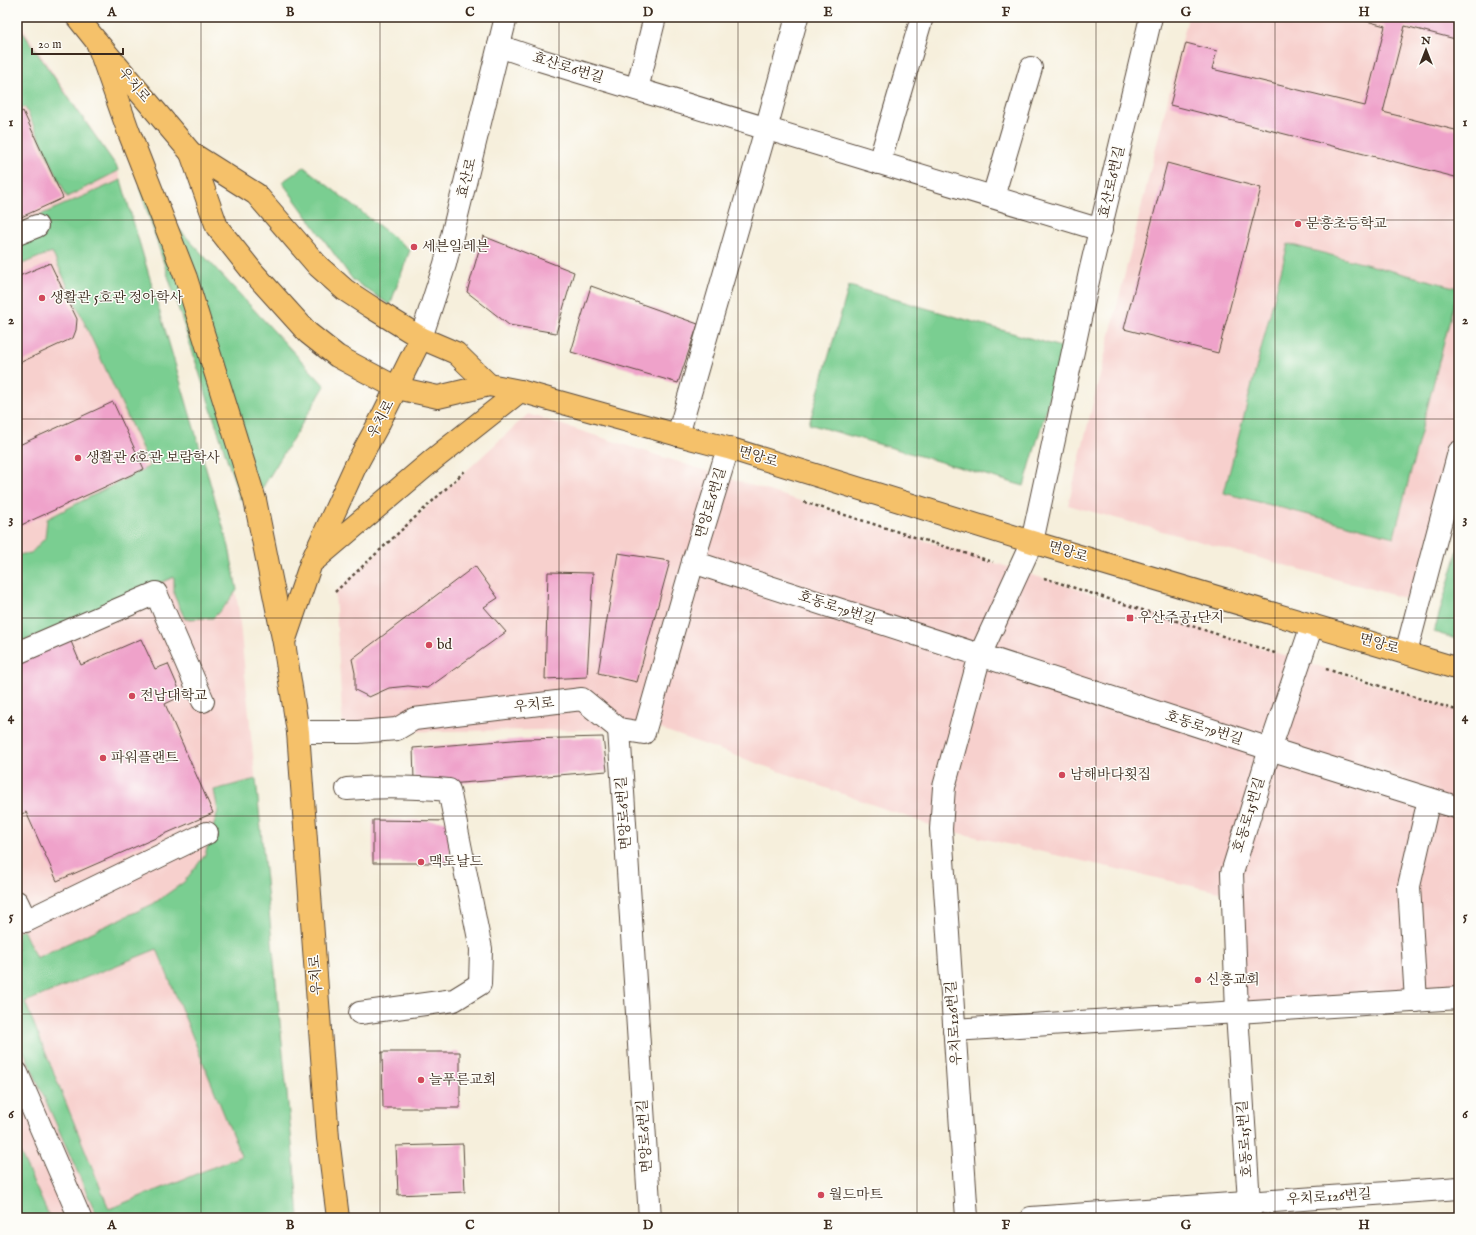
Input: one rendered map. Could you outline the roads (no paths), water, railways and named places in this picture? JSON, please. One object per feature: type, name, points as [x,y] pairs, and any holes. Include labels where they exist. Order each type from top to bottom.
[{"type":"main road","name":"우치로","points":[[77,17],[191,153],[256,194],[318,266],[345,290],[421,338]]},
{"type":"main road","points":[[97,42],[128,130],[186,278],[214,366],[255,500],[284,643]]},
{"type":"main road","name":"우치로","points":[[191,153],[217,227],[252,271],[308,333],[337,356],[397,388],[355,467],[311,563],[284,643],[298,732],[328,1138],[338,1218]]},
{"type":"main road","points":[[397,388],[421,338],[456,353],[489,386]]},
{"type":"main road","name":"면앙로","points":[[397,388],[438,397],[489,386],[520,391],[728,448],[1032,542],[1459,669]]},
{"type":"main road","points":[[311,563],[434,459],[520,391]]},
{"type":"street","name":"효산로","points":[[421,338],[445,264],[506,17]]},
{"type":"street","points":[[637,89],[655,17]]},
{"type":"street","points":[[678,435],[797,17]]},
{"type":"street","points":[[879,163],[922,17]]},
{"type":"street","name":"효산로6번길","points":[[499,46],[540,60],[1101,230],[1151,17]]},
{"type":"street","points":[[993,197],[1031,68]]},
{"type":"street","points":[[17,234],[37,226]]},
{"type":"street","points":[[980,655],[1032,542],[1090,272],[1101,230]]},
{"type":"street","name":"면앙로6번길","points":[[650,1218],[619,729],[644,733],[693,562],[728,448]]},
{"type":"street","points":[[1406,652],[1459,452]]},
{"type":"street","name":"호동로79번길","points":[[693,562],[1270,749],[1459,808]]},
{"type":"street","points":[[17,653],[156,593],[203,701]]},
{"type":"street","name":"호동로15번길","points":[[1249,1210],[1237,1013],[1232,873],[1270,749],[1312,625]]},
{"type":"street","name":"우치로126번길","points":[[967,1218],[941,829],[944,787],[980,655]]},
{"type":"street","name":"우치로","points":[[298,732],[358,732],[397,729],[414,719],[582,699],[619,729]]},
{"type":"street","points":[[347,789],[380,787],[449,790],[481,949],[480,984],[454,1000],[360,1013]]},
{"type":"street","points":[[1416,1001],[1408,886],[1429,799]]},
{"type":"street","points":[[17,902],[26,921],[207,833]]},
{"type":"street","points":[[954,1030],[1459,998]]},
{"type":"street","points":[[17,1073],[80,1218]]},
{"type":"street","name":"우치로126번길","points":[[1031,1218],[1249,1210],[1459,1188]]},
{"type":"place","name":"문흥초등학교","points":[[1298,224]]},
{"type":"place","name":"세븐일레븐","points":[[414,247]]},
{"type":"place","name":"생활관 5호관 정아학사","points":[[42,298]]},
{"type":"place","name":"생활관 6호관 보람학사","points":[[78,458]]},
{"type":"place","name":"우산주공1단지","points":[[1130,618]]},
{"type":"place","name":"bd","points":[[429,645]]},
{"type":"place","name":"전남대학교","points":[[132,696]]},
{"type":"place","name":"파워플랜트","points":[[103,758]]},
{"type":"place","name":"남해바다횟집","points":[[1062,775]]},
{"type":"place","name":"맥도날드","points":[[421,862]]},
{"type":"place","name":"신흥교회","points":[[1198,980]]},
{"type":"place","name":"늘푸른교회","points":[[421,1080]]},
{"type":"place","name":"월드마트","points":[[821,1195]]}]
